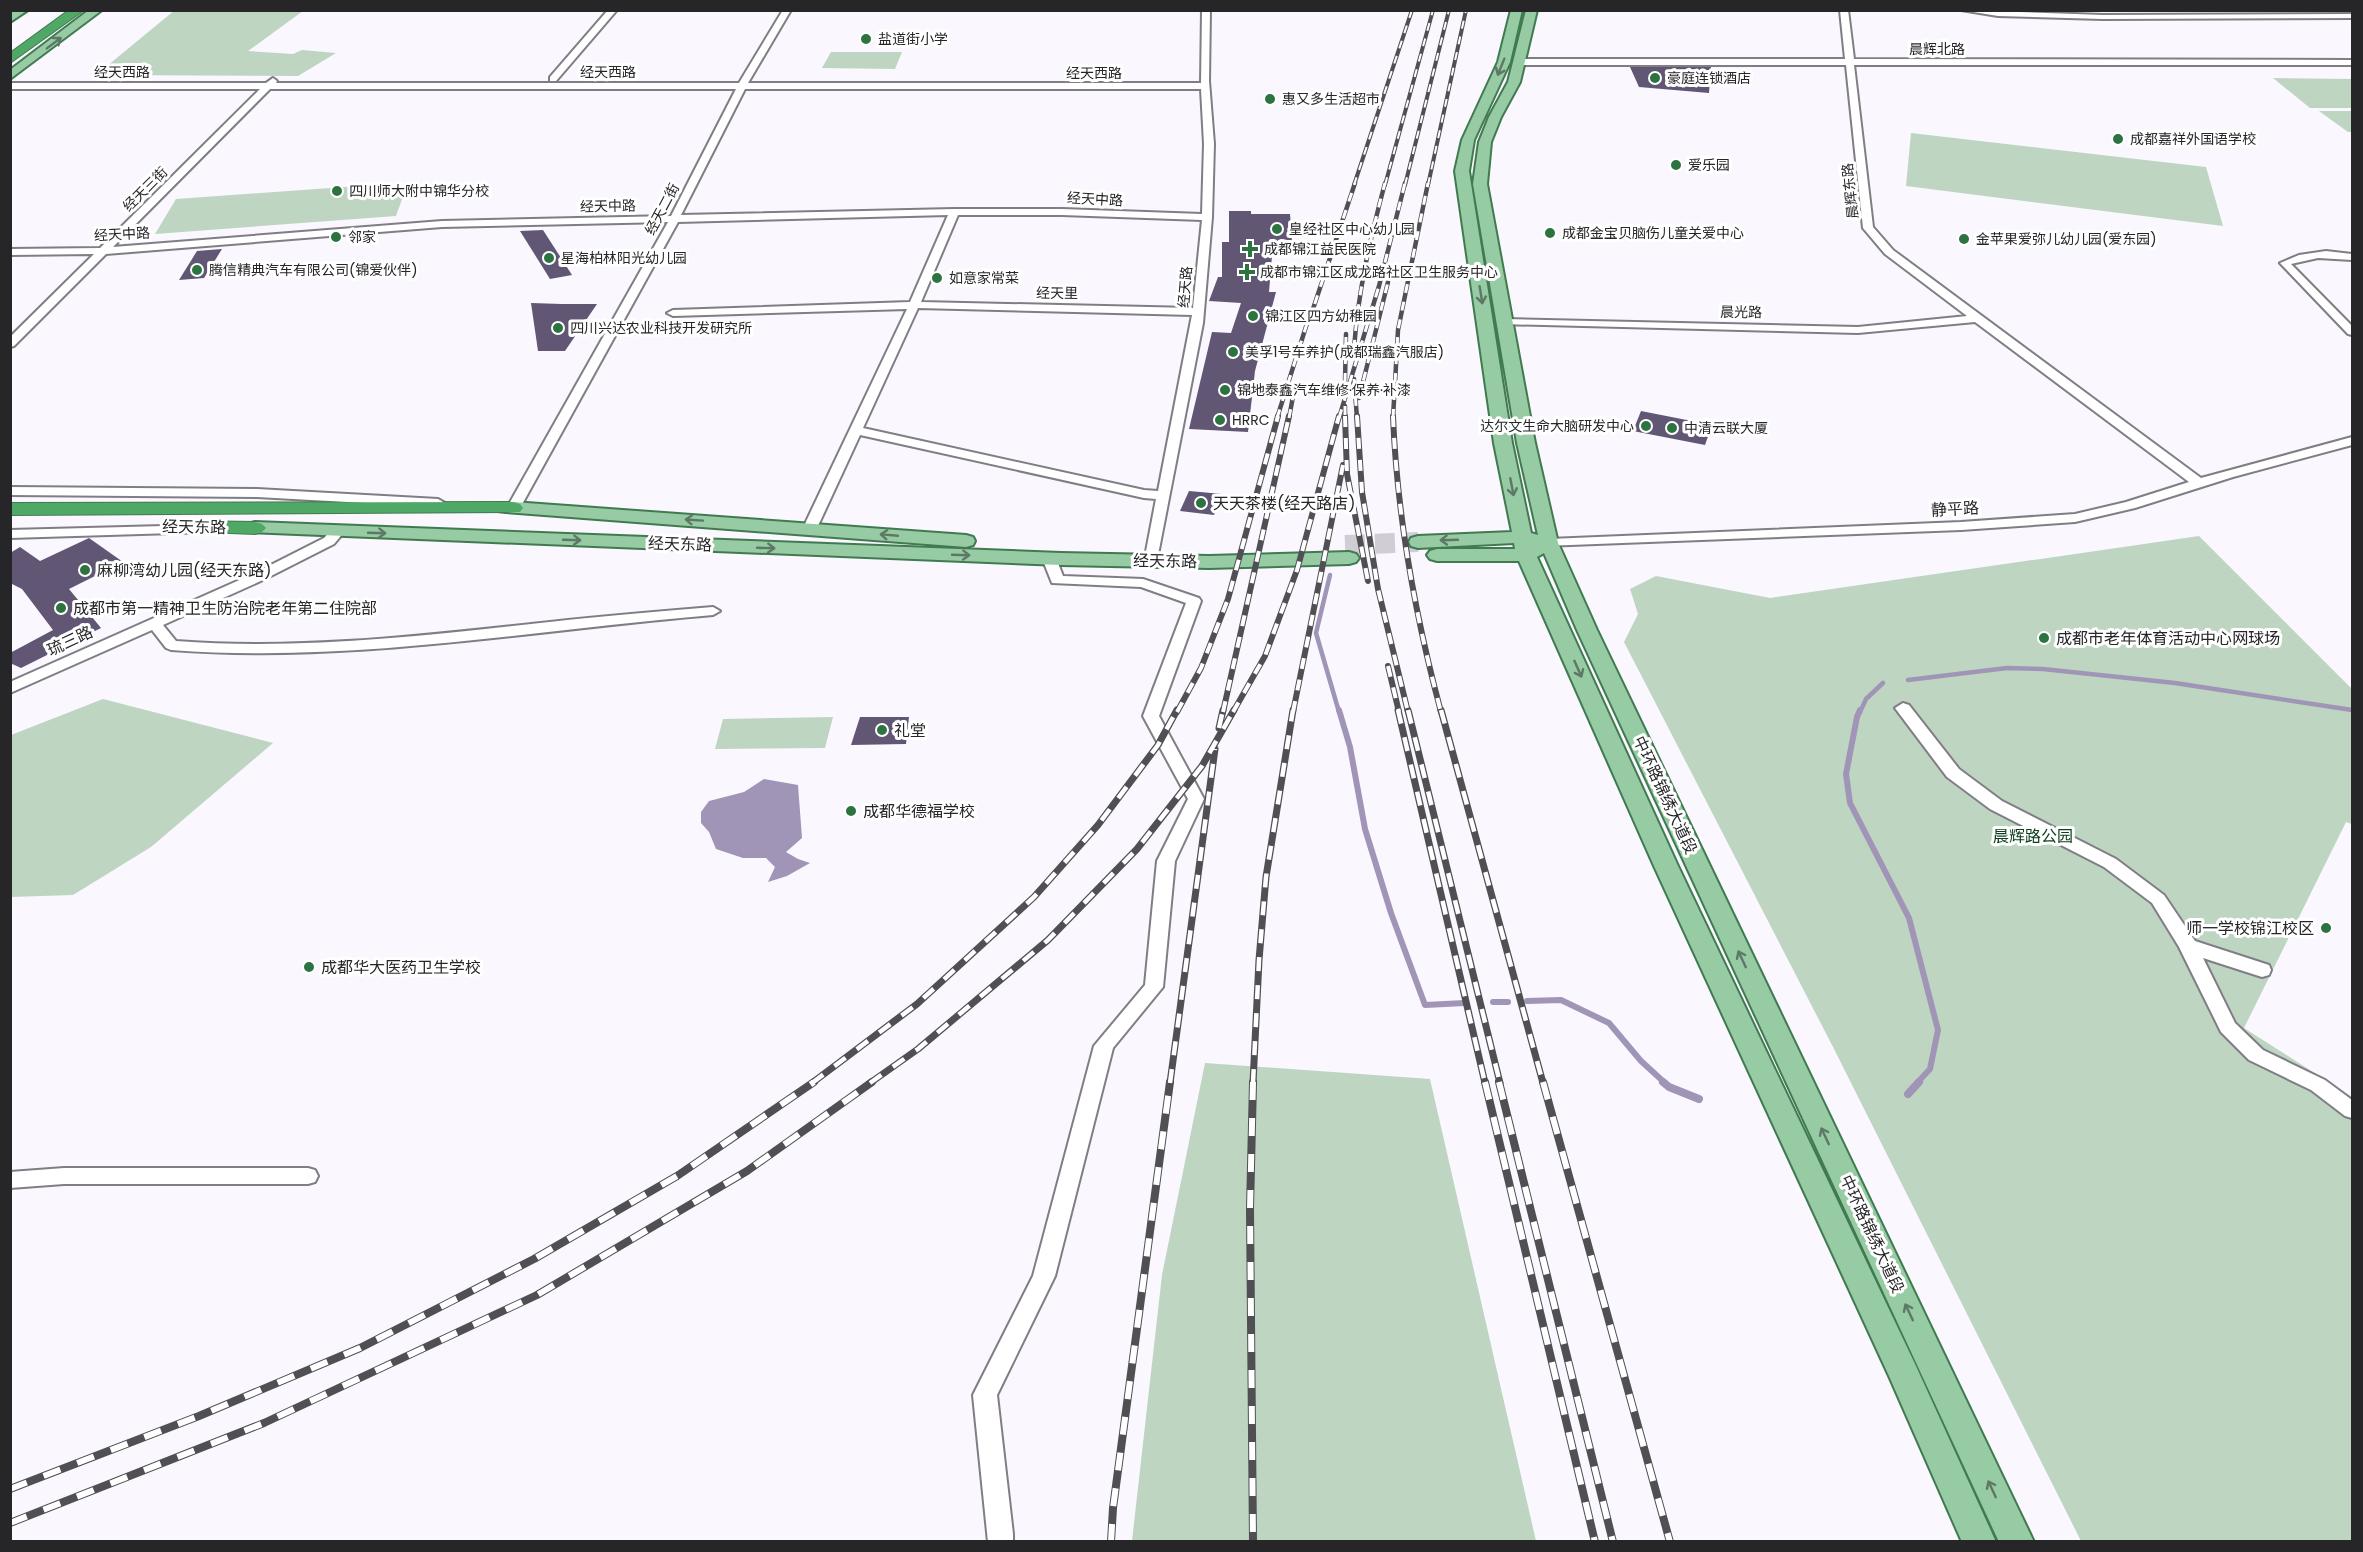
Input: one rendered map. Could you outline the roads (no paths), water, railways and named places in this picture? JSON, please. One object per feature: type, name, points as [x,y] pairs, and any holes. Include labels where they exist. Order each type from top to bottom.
[{"type":"highway","points":[[10,59],[78,10]]},
{"type":"highway","points":[[10,499],[247,501],[375,507]]},
{"type":"highway","name":"经天东路","points":[[10,509],[513,508]]},
{"type":"highway","name":"经天东路","points":[[10,523],[255,528]]},
{"type":"main road","points":[[10,19],[22,10]]},
{"type":"main road","points":[[10,76],[97,10]]},
{"type":"main road","name":"中环路锦绣大道段","points":[[1517,10],[1504,62],[1468,140],[1462,171],[1503,443],[1524,546],[1666,866],[1905,1376],[1979,1542]]},
{"type":"main road","name":"中环路锦绣大道段","points":[[1532,10],[1521,62],[1514,82],[1495,117],[1485,142],[1480,167],[1480,184],[1526,443],[1549,543],[1597,651],[2017,1542]]},
{"type":"main road","name":"经天东路","points":[[513,508],[810,528],[1152,557]]},
{"type":"main road","name":"经天东路","points":[[255,528],[1049,558],[1347,552]]},
{"type":"main road","points":[[1419,549],[1524,546],[1549,543]]},
{"type":"street","points":[[553,79],[613,10]]},
{"type":"street","name":"经天二街","points":[[513,508],[674,220],[743,83],[787,10]]},
{"type":"street","name":"经天路","points":[[1152,557],[1198,312],[1207,217],[1209,144],[1205,84],[1206,10]]},
{"type":"street","name":"晨辉东路","points":[[1844,10],[1868,228],[1889,252],[2199,483]]},
{"type":"street","points":[[1965,10],[1998,14],[2103,17],[2352,16]]},
{"type":"street","name":"晨辉北路","points":[[1521,62],[2352,62]]},
{"type":"street","name":"经天西路","points":[[272,82],[553,79],[743,83]]},
{"type":"street","name":"经天三街","points":[[10,344],[272,82]]},
{"type":"street","name":"经天西路","points":[[10,83],[1205,84]]},
{"type":"street","points":[[810,528],[914,305],[954,212]]},
{"type":"street","name":"经天中路","points":[[10,252],[102,251],[442,224],[954,212],[1062,212],[1207,217]]},
{"type":"street","points":[[2352,257],[2316,253],[2285,263],[2352,332]]},
{"type":"street","name":"经天里","points":[[674,313],[914,305],[1198,312]]},
{"type":"street","name":"晨光路","points":[[1504,319],[1858,330],[1973,315]]},
{"type":"street","points":[[855,430],[1143,494],[1164,495]]},
{"type":"street","name":"静平路","points":[[1549,543],[1961,526],[2075,518],[2130,506],[2199,483],[2352,441]]},
{"type":"street","points":[[10,491],[257,493],[513,508]]},
{"type":"street","points":[[10,534],[255,528]]},
{"type":"street","name":"琉三路","points":[[10,688],[258,577],[329,541],[338,531]]},
{"type":"street","points":[[1000,1542],[1001,1534],[985,1395],[1044,1276],[1104,1046],[1154,987],[1166,861],[1196,799],[1151,716],[1194,601],[1143,583],[1057,580],[1049,558]]},
{"type":"street","points":[[154,623],[171,645],[214,650],[296,651],[391,645],[575,623],[713,611]]},
{"type":"street","points":[[1903,708],[1953,773],[1996,805],[2120,870],[2158,899],[2187,945],[2228,1027],[2256,1055],[2318,1085],[2352,1110]]},
{"type":"street","points":[[2187,945],[2262,970]]},
{"type":"street","points":[[10,1180],[64,1176],[308,1176]]},
{"type":"waterway","points":[[1330,575],[1316,633],[1339,712]]},
{"type":"waterway","points":[[1908,680],[2007,668],[2043,669],[2175,683],[2352,710]]},
{"type":"waterway","points":[[1860,712],[1866,699],[1883,683]]},
{"type":"waterway","points":[[1339,710],[1350,747],[1365,829],[1391,913],[1425,1005],[1465,1003]]},
{"type":"waterway","points":[[1860,710],[1846,774],[1850,803],[1909,918],[1938,1030],[1930,1069],[1917,1083]]},
{"type":"waterway","points":[[1527,1001],[1561,1000],[1609,1023],[1641,1061],[1665,1083]]},
{"type":"waterway","points":[[1493,1002],[1508,1002]]},
{"type":"waterway","points":[[1663,1082],[1669,1087],[1699,1099]]},
{"type":"waterway","points":[[1908,1094],[1919,1082]]},
{"type":"tunnel","points":[[1345,545],[1418,542]]},
{"type":"railway","points":[[1354,185],[1412,10]]},
{"type":"railway","points":[[1385,185],[1433,10]]},
{"type":"railway","points":[[1405,185],[1449,10]]},
{"type":"railway","points":[[1428,185],[1466,10]]},
{"type":"railway","points":[[1309,321],[1355,183]]},
{"type":"railway","points":[[1354,349],[1365,266],[1385,183]]},
{"type":"railway","points":[[1339,418],[1379,286],[1405,183]]},
{"type":"railway","points":[[1393,417],[1398,330],[1428,183]]},
{"type":"railway","points":[[1359,398],[1388,282]]},
{"type":"railway","points":[[1277,418],[1310,314]]},
{"type":"railway","points":[[1345,382],[1346,334]]},
{"type":"railway","points":[[1354,379],[1357,418]]},
{"type":"railway","points":[[1289,418],[1294,391]]},
{"type":"railway","points":[[1345,406],[1345,416]]},
{"type":"railway","points":[[1177,712],[1201,668],[1228,599],[1278,416]]},
{"type":"railway","points":[[1223,712],[1289,416]]},
{"type":"railway","points":[[1233,712],[1265,656],[1297,570],[1339,416]]},
{"type":"railway","points":[[1345,416],[1347,474],[1368,581]]},
{"type":"railway","points":[[1357,416],[1362,492],[1378,589],[1408,712]]},
{"type":"railway","points":[[1393,417],[1403,528],[1415,602],[1441,712]]},
{"type":"railway","points":[[1293,712],[1343,465]]},
{"type":"railway","points":[[1388,666],[1399,712]]},
{"type":"railway","points":[[812,1083],[917,1004],[1034,897],[1098,825],[1158,745],[1177,710]]},
{"type":"railway","points":[[1219,728],[1223,710]]},
{"type":"railway","points":[[870,1083],[918,1049],[1048,940],[1137,849],[1202,766],[1234,710]]},
{"type":"railway","points":[[1253,1083],[1266,877],[1293,710]]},
{"type":"railway","points":[[1398,710],[1485,1083]]},
{"type":"railway","points":[[1408,710],[1500,1083]]},
{"type":"railway","points":[[1441,710],[1543,1083]]},
{"type":"railway","points":[[1170,1083],[1215,749]]},
{"type":"railway","points":[[10,1489],[199,1416],[360,1348],[534,1259],[677,1176],[814,1082]]},
{"type":"railway","points":[[10,1523],[264,1423],[537,1295],[747,1171],[872,1082]]},
{"type":"railway","points":[[1111,1542],[1113,1508],[1170,1082]]},
{"type":"railway","points":[[1253,1082],[1250,1209],[1253,1542]]},
{"type":"railway","points":[[1485,1082],[1595,1542]]},
{"type":"railway","points":[[1499,1082],[1613,1542]]},
{"type":"railway","points":[[1543,1082],[1670,1542]]},
{"type":"place","name":"盐道街小学","points":[[866,39]]},
{"type":"place","name":"豪庭连锁酒店","points":[[1655,78]]},
{"type":"place","name":"惠又多生活超市","points":[[1270,99]]},
{"type":"place","name":"成都嘉祥外国语学校","points":[[2118,139]]},
{"type":"place","name":"爱乐园","points":[[1676,165]]},
{"type":"place","name":"四川师大附中锦华分校","points":[[337,191]]},
{"type":"place","name":"皇经社区中心幼儿园","points":[[1277,229]]},
{"type":"place","name":"成都金宝贝脑伤儿童关爱中心","points":[[1550,233]]},
{"type":"place","name":"邻家","points":[[336,237]]},
{"type":"place","name":"金苹果爱弥儿幼儿园(爱东园)","points":[[1964,239]]},
{"type":"place","name":"成都锦江益民医院","points":[[1250,249]]},
{"type":"place","name":"星海柏林阳光幼儿园","points":[[549,258]]},
{"type":"place","name":"腾信精典汽车有限公司(锦爱伙伴)","points":[[197,270]]},
{"type":"place","name":"成都市锦江区成龙路社区卫生服务中心","points":[[1247,272]]},
{"type":"place","name":"如意家常菜","points":[[937,278]]},
{"type":"place","name":"锦江区四方幼稚园","points":[[1253,316]]},
{"type":"place","name":"四川兴达农业科技开发研究所","points":[[558,328]]},
{"type":"place","name":"美孚1号车养护(成都瑞鑫汽服店)","points":[[1233,352]]},
{"type":"place","name":"锦地泰鑫汽车维修·保养·补漆","points":[[1225,390]]},
{"type":"place","name":"HRRC","points":[[1220,420]]},
{"type":"place","name":"达尔文生命大脑研发中心","points":[[1646,426]]},
{"type":"place","name":"中清云联大厦","points":[[1672,428]]},
{"type":"place","name":"天天茶楼(经天路店)","points":[[1201,503]]},
{"type":"place","name":"麻柳湾幼儿园(经天东路)","points":[[85,570]]},
{"type":"place","name":"成都市第一精神卫生防治院老年第二住院部","points":[[61,608]]},
{"type":"place","name":"成都市老年体育活动中心网球场","points":[[2044,638]]},
{"type":"place","name":"礼堂","points":[[882,730]]},
{"type":"place","name":"成都华德福学校","points":[[851,811]]},
{"type":"place","name":"师一学校锦江校区","points":[[2326,928]]},
{"type":"place","name":"成都华大医药卫生学校","points":[[309,967]]},
{"type":"park label","name":"晨辉路公园","points":[[2033,836]]}]
